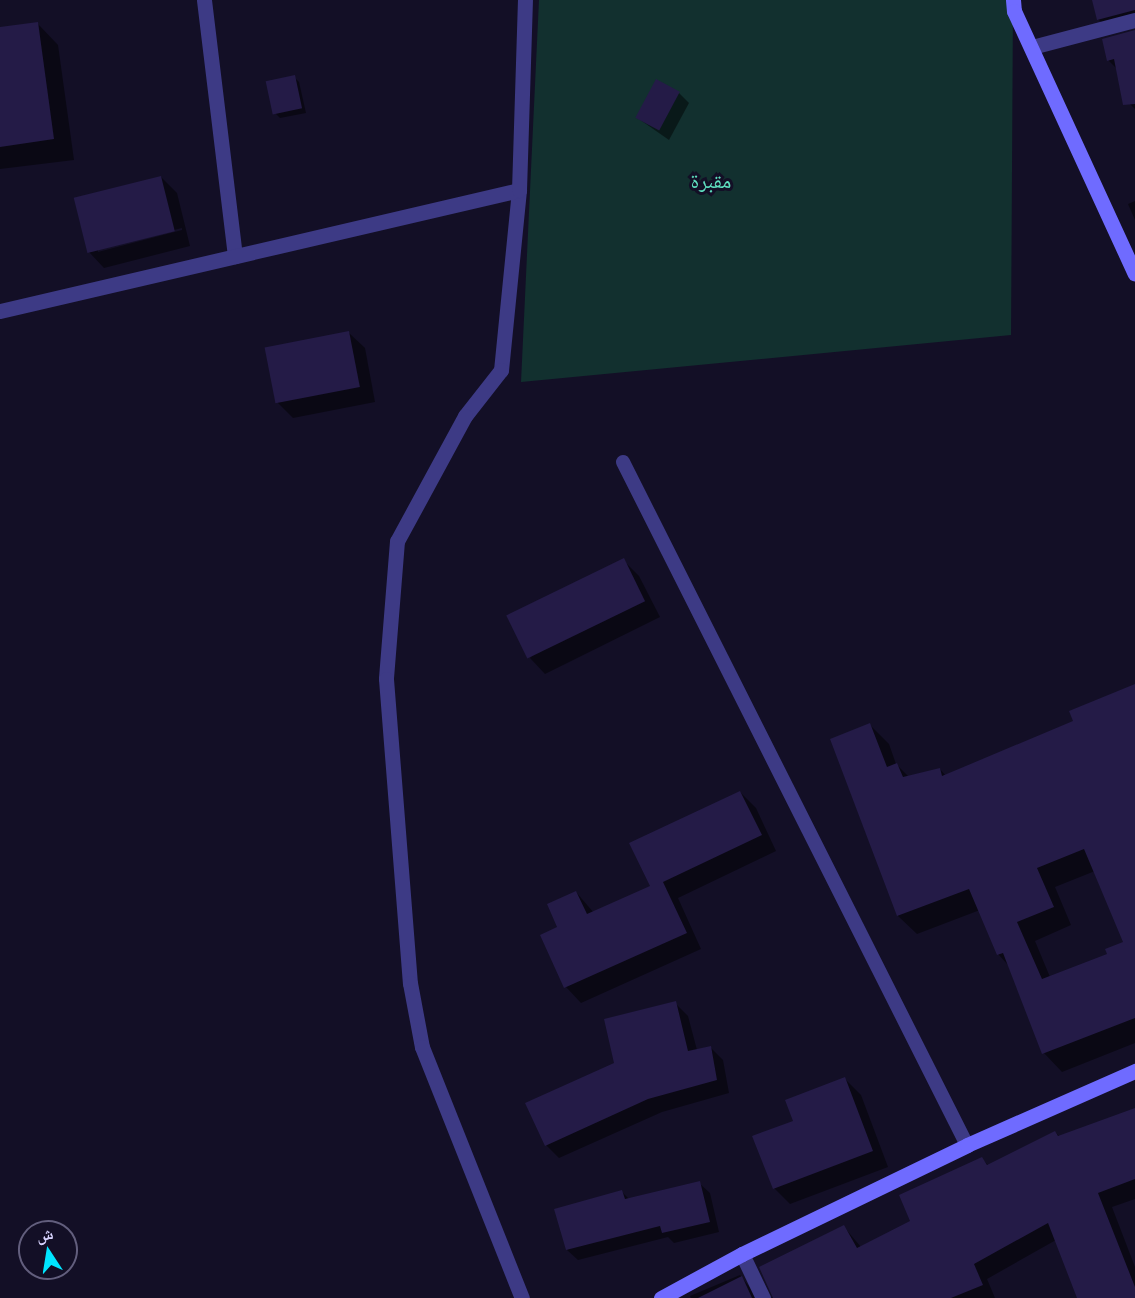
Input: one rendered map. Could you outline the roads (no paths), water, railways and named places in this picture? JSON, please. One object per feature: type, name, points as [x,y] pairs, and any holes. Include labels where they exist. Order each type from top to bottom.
[{"type":"street","points":[[204,0],[235,256]]},
{"type":"street","points":[[522,1298],[422,1047],[410,983],[386,679],[397,541],[465,416],[501,370],[519,190],[525,0]]},
{"type":"street","points":[[1013,0],[1135,274]]},
{"type":"street","points":[[1032,46],[1135,20]]},
{"type":"street","points":[[0,311],[519,190]]},
{"type":"street","points":[[661,1298],[742,1254],[967,1145],[1135,1071]]},
{"type":"street","points":[[742,1254],[763,1298]]},
{"type":"lane","points":[[623,462],[967,1145]]},
{"type":"park label","name":"مقبرة","points":[[711,181]]}]
